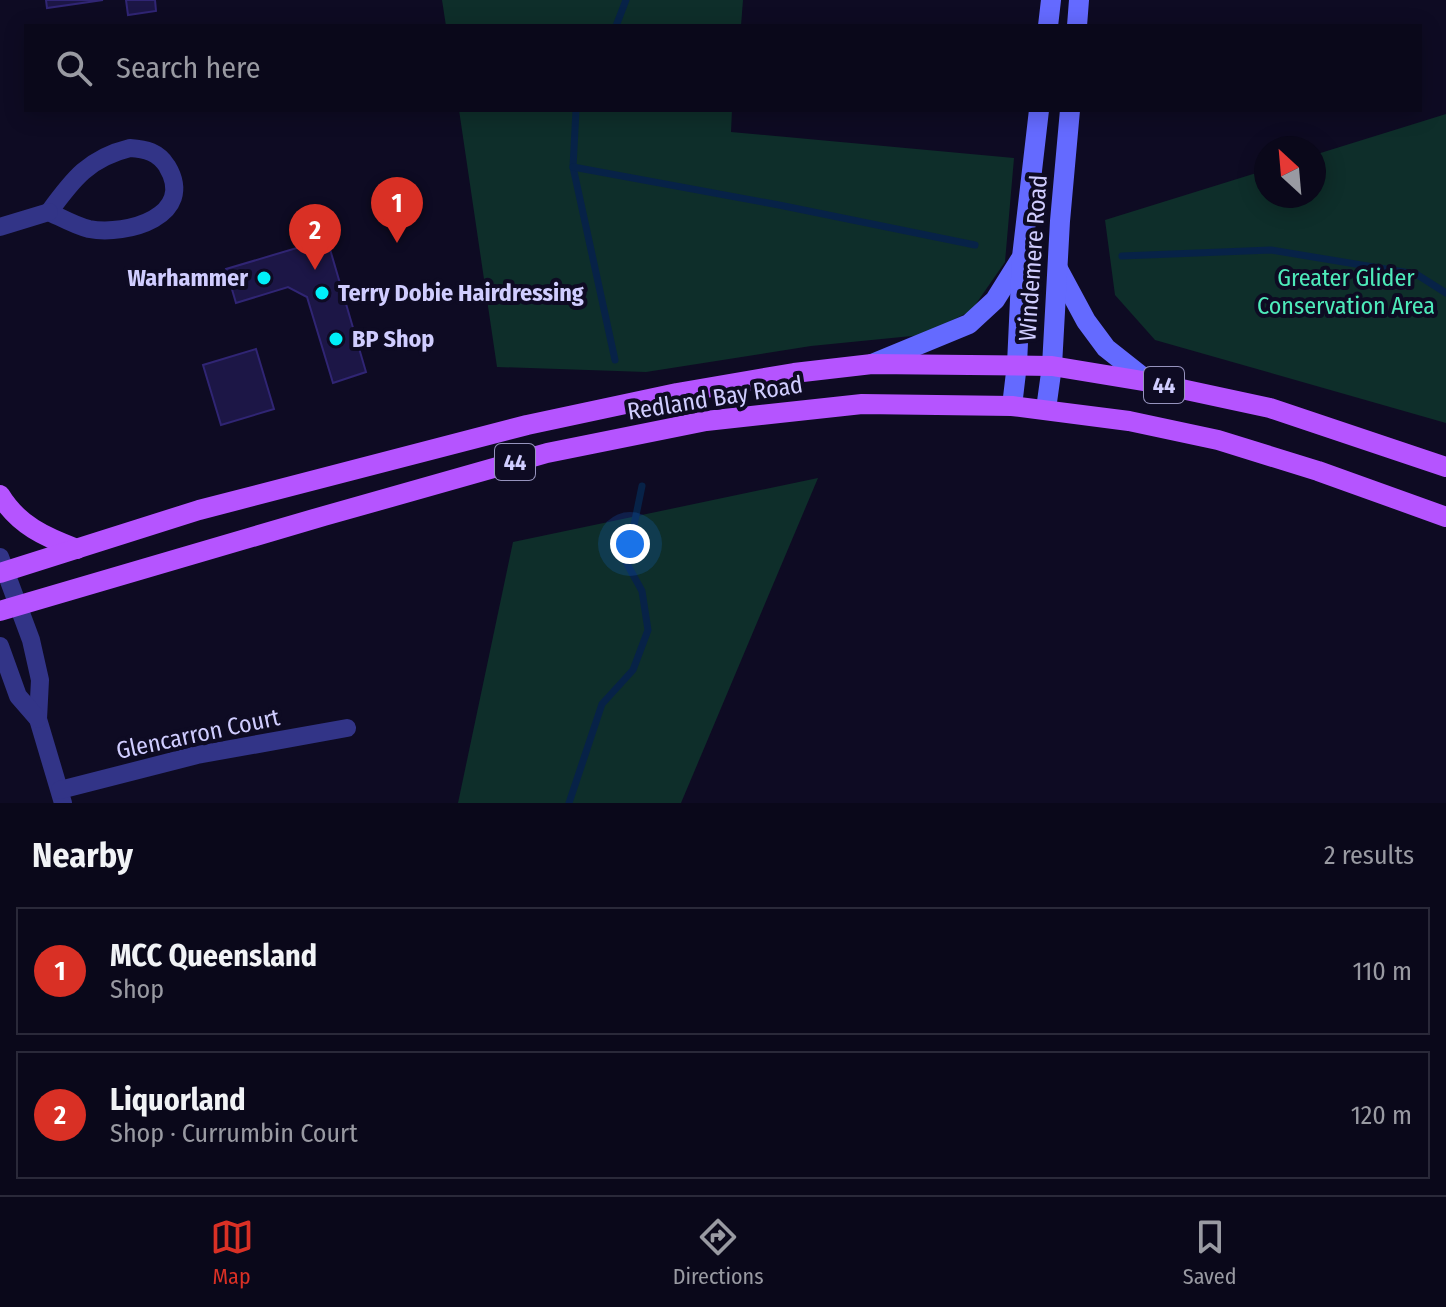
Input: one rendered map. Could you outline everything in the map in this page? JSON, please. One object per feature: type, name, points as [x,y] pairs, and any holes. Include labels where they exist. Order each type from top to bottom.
[{"type":"main road","points":[[1048,24],[1051,0]]},
{"type":"main road","points":[[1077,24],[1079,0]]},
{"type":"main road","name":"Windemere Road","points":[[1012,406],[1022,257],[1039,112]]},
{"type":"main road","name":"Windemere Road","points":[[1046,409],[1052,366],[1070,112]]},
{"type":"main road","points":[[872,364],[969,324],[995,300],[1022,257]]},
{"type":"main road","points":[[1058,269],[1086,321],[1106,348],[1149,382]]},
{"type":"main road","name":"Redland Bay Road","points":[[2,568],[77,549],[213,506],[527,425],[691,390],[872,364],[1052,366],[1149,382],[1270,408],[1446,467]]},
{"type":"main road","name":"Redland Bay Road","points":[[9,609],[547,453],[706,421],[862,404],[1012,406],[1129,421],[1218,440],[1318,471],[1446,517]]},
{"type":"main road","points":[[0,495],[6,505],[36,532],[77,549]]},
{"type":"street","points":[[0,227],[49,212],[88,166],[108,154],[130,148],[147,149],[163,159],[172,176],[175,192],[168,207],[142,225],[89,229],[49,212]]},
{"type":"street","points":[[2,568],[9,609],[31,640],[40,680],[38,719],[62,796]]},
{"type":"street","points":[[0,646],[18,696],[38,719]]},
{"type":"street","name":"Glencarron Court","points":[[62,796],[197,755],[347,728]]},
{"type":"green space","points":[[442,0],[743,0],[741,24],[446,24]]},
{"type":"green space","points":[[459,112],[732,112],[731,132],[1014,158],[1005,262],[971,311],[922,335],[811,346],[646,372],[497,367]]},
{"type":"green space","name":"Greater Glider Conservation Area","points":[[1446,114],[1446,423],[1155,340],[1115,295],[1105,220],[1254,174],[1254,208],[1326,208],[1326,151]]},
{"type":"green space","points":[[818,478],[681,803],[458,803],[513,542]]},
{"type":"building","points":[[46,0],[103,0],[47,8]]},
{"type":"building","points":[[126,0],[155,0],[156,11],[128,15]]},
{"type":"building","points":[[327,239],[366,372],[333,383],[307,297],[288,287],[236,303],[226,269]]},
{"type":"building","points":[[256,349],[274,409],[221,425],[203,365]]},
{"type":"waterway","points":[[617,24],[626,0]]},
{"type":"waterway","points":[[576,112],[573,167],[615,360]]},
{"type":"waterway","points":[[573,167],[975,245]]},
{"type":"waterway","points":[[1122,256],[1271,250],[1416,274],[1446,293]]},
{"type":"waterway","points":[[569,803],[602,704],[633,670],[648,630],[642,591],[626,562],[625,542],[634,525],[642,486]]},
{"type":"place","name":"MCC Queensland","points":[[397,243]]},
{"type":"place","name":"Liquorland","points":[[315,270]]},
{"type":"place","name":"Warhammer","points":[[264,278]]},
{"type":"place","name":"Terry Dobie Hairdressing","points":[[322,293]]},
{"type":"place","name":"BP Shop","points":[[336,339]]}]
